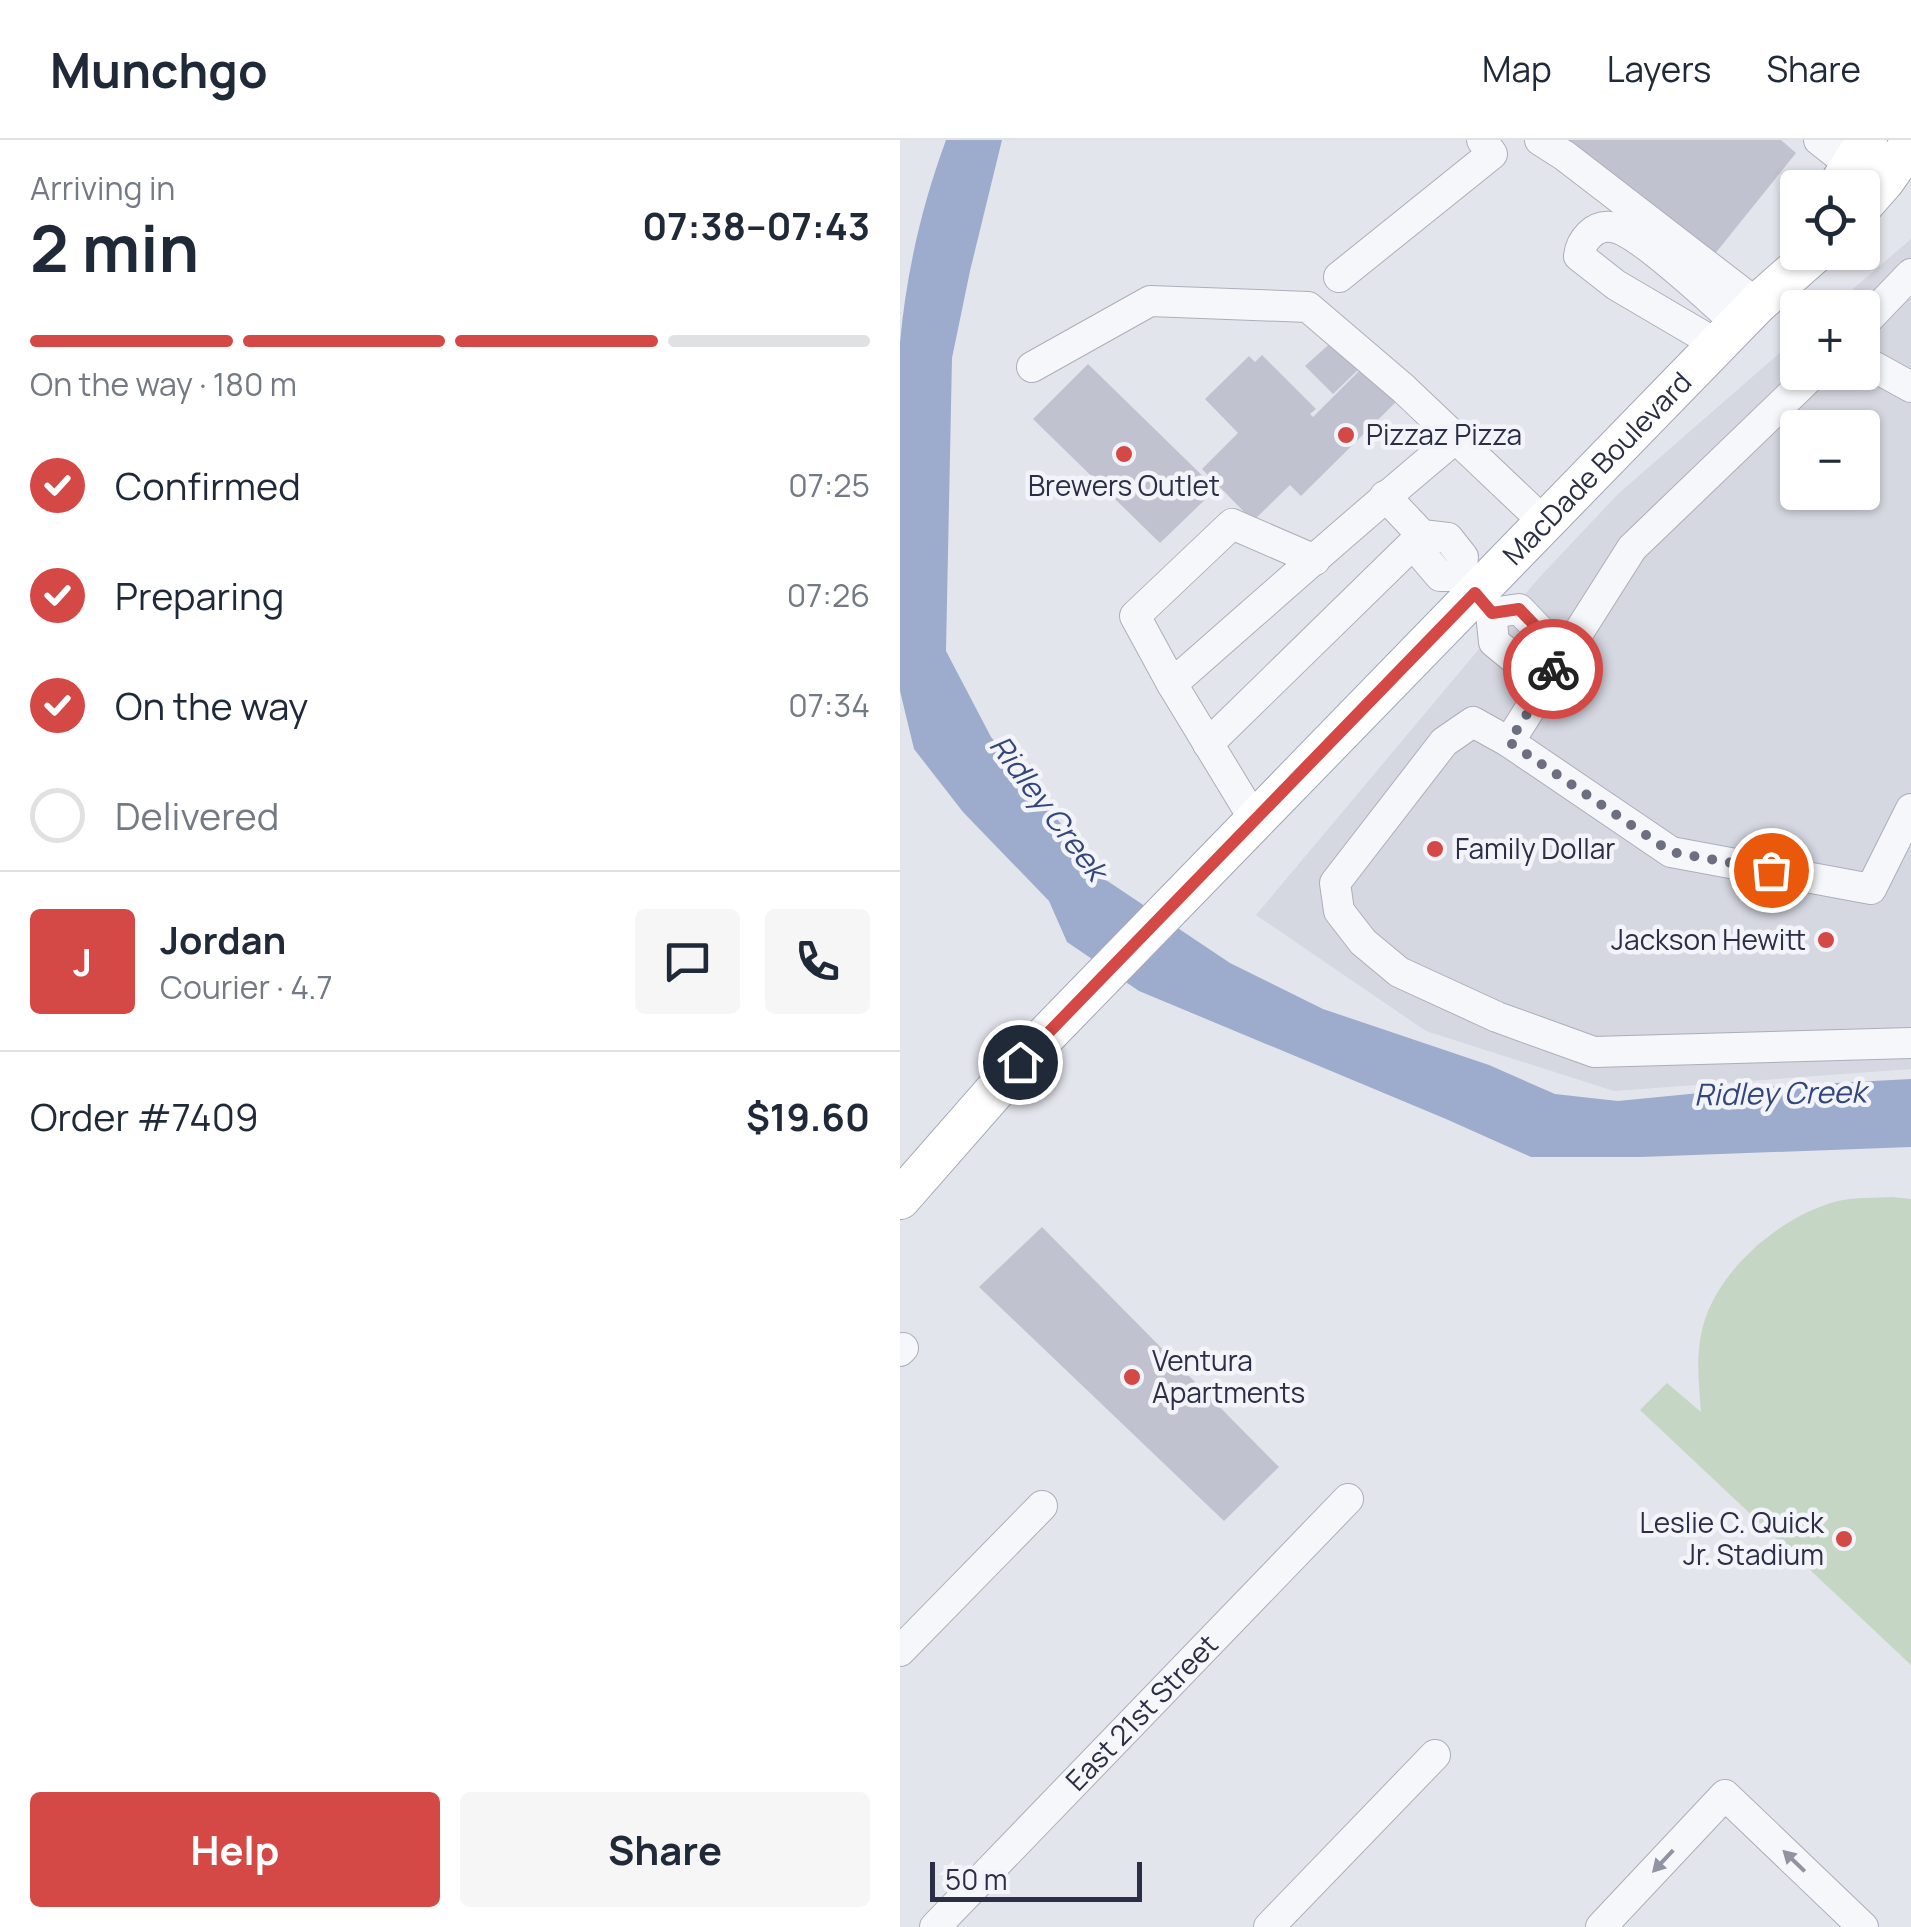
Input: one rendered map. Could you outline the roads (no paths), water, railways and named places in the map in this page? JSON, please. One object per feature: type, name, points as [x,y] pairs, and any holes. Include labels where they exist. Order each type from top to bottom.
[{"type":"main road","points":[[1737,324],[1780,268]]},
{"type":"main road","points":[[1737,324],[1796,270]]},
{"type":"main road","name":"MacDade Boulevard","points":[[900,1199],[1052,1028],[1737,324]]},
{"type":"street","points":[[1540,140],[1565,156],[1737,324]]},
{"type":"street","points":[[1819,140],[1879,163]]},
{"type":"street","points":[[1339,277],[1495,145]]},
{"type":"street","points":[[1880,306],[1911,274]]},
{"type":"street","points":[[1032,367],[1150,302],[1308,307],[1404,388],[1544,522]]},
{"type":"street","points":[[1880,370],[1911,388]]},
{"type":"street","points":[[1509,742],[1632,548],[1796,390]]},
{"type":"street","points":[[1172,684],[1456,438]]},
{"type":"street","points":[[1385,496],[1422,534],[1448,538],[1463,557],[1494,642],[1516,660],[1554,672]]},
{"type":"street","points":[[1254,819],[1135,616],[1232,524],[1315,560]]},
{"type":"street","points":[[1208,744],[1422,534]]},
{"type":"street","points":[[1911,809],[1871,889],[1671,852],[1474,722],[1444,742],[1335,883],[1339,911],[1363,942],[1400,972],[1498,1016],[1594,1052],[1911,1043]]},
{"type":"street","name":"East 21st Street","points":[[935,1927],[1348,1498]]},
{"type":"street","points":[[900,1651],[1042,1506]]},
{"type":"street","points":[[1269,1927],[1435,1755]]},
{"type":"street","points":[[1601,1927],[1725,1795],[1863,1927]]},
{"type":"water","name":"Ridley Creek","points":[[946,140],[1002,140],[952,358],[946,651],[991,737],[1106,880],[1230,963],[1323,1009],[1489,1065],[1555,1094],[1618,1101],[1761,1087],[1911,1079],[1911,1147],[1531,1157],[1139,991],[1067,942],[1049,901],[963,812],[914,749],[900,691],[900,343],[916,240]]},
{"type":"place","name":"Pizzaz Pizza","points":[[1346,435]]},
{"type":"place","name":"Brewers Outlet","points":[[1124,454]]},
{"type":"place","name":"Family Dollar","points":[[1435,849]]},
{"type":"place","name":"Jackson Hewitt","points":[[1826,940]]},
{"type":"place","name":"Ventura Apartments","points":[[1132,1377]]},
{"type":"place","name":"Leslie C. Quick Jr. Stadium","points":[[1844,1539]]}]
